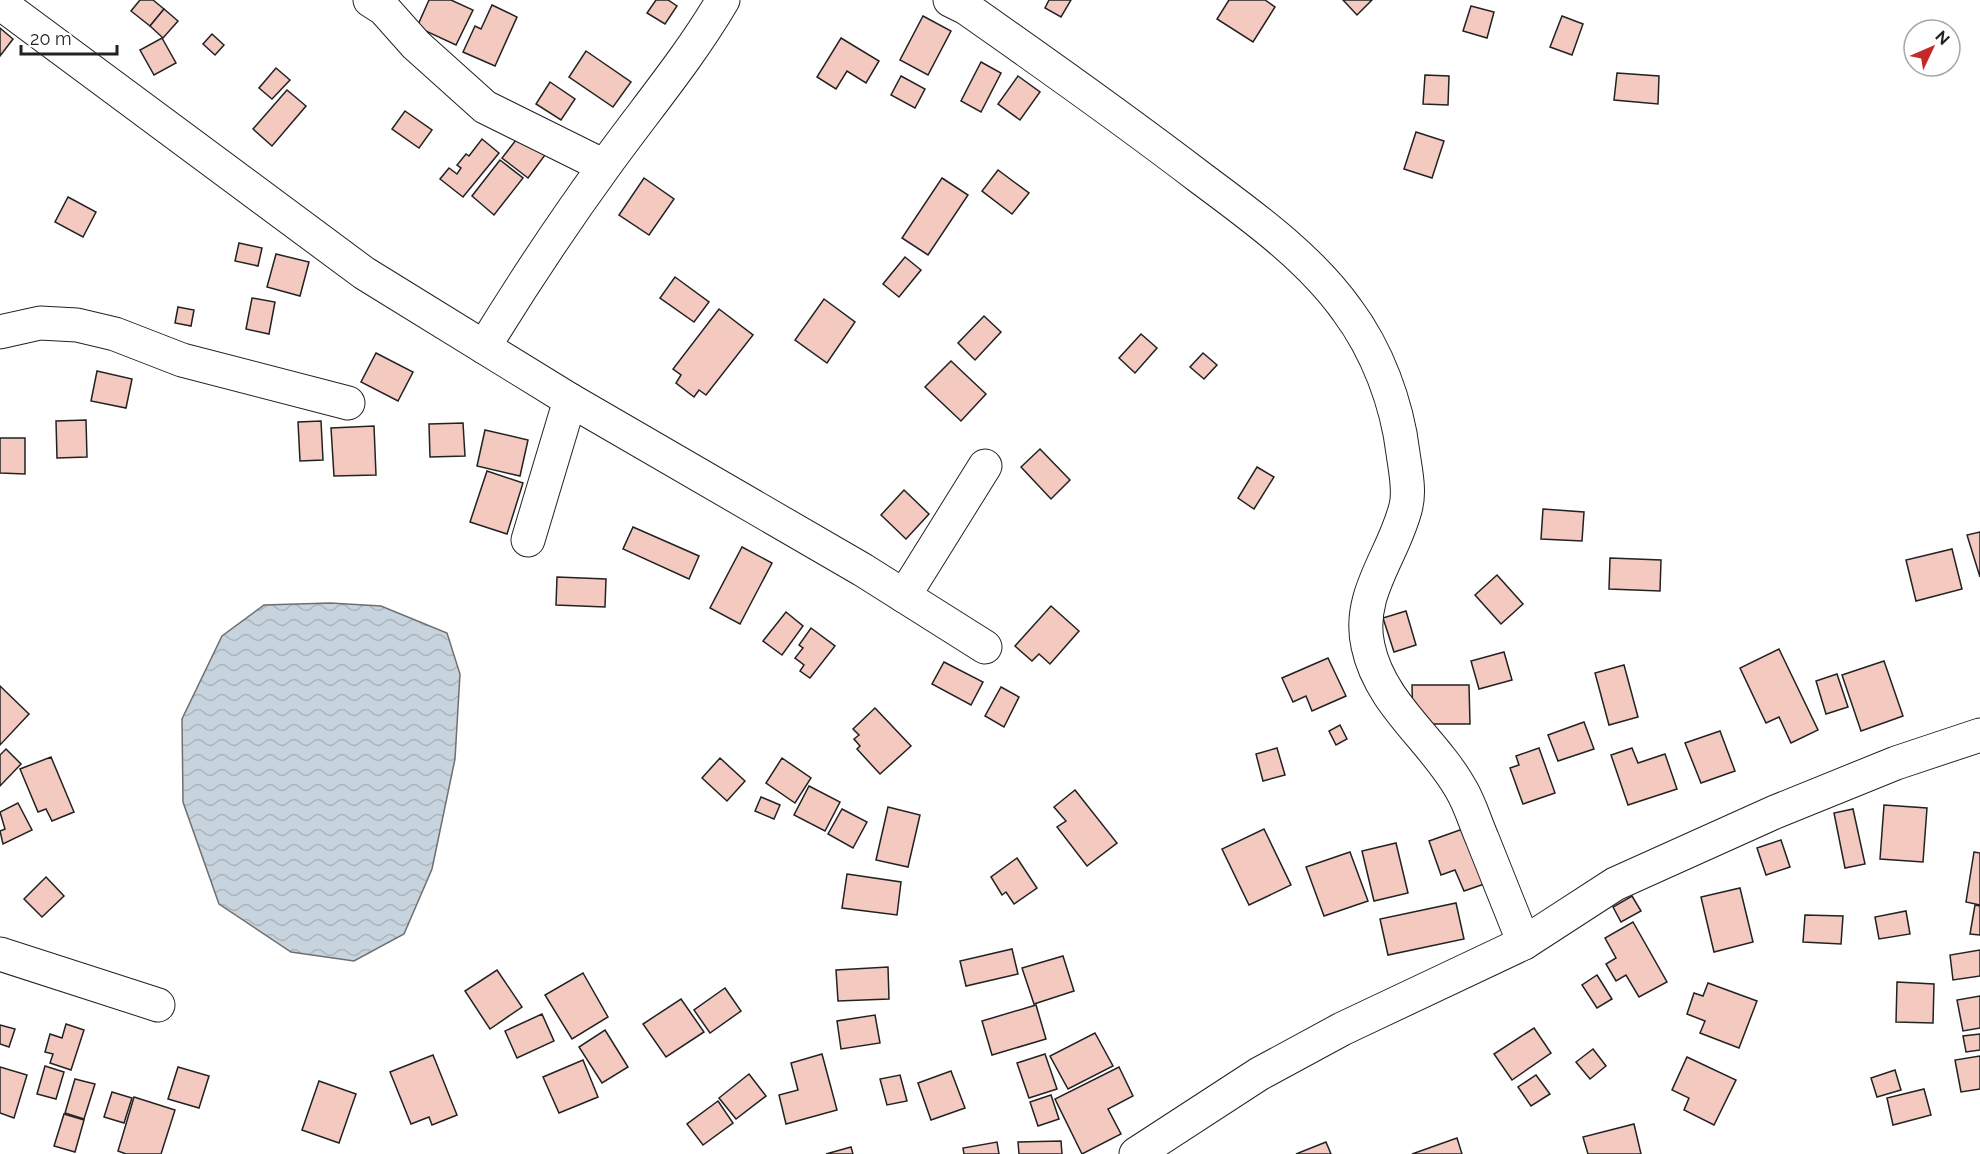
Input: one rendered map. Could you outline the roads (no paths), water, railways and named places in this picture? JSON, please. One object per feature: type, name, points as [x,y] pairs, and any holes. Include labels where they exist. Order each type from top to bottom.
[{"type":"street","points":[[370,0],[384,9],[417,45],[485,107],[604,166]]},
{"type":"street","points":[[484,347],[514,297],[604,166],[707,26],[723,0]]},
{"type":"street","points":[[950,0],[976,15],[1111,109],[1250,215],[1309,268],[1347,310],[1373,353],[1396,415],[1403,454],[1407,502],[1400,528],[1373,584],[1368,602],[1365,617],[1368,647],[1375,672],[1387,696],[1431,744],[1462,790],[1524,943]]},
{"type":"street","points":[[0,3],[243,181],[342,258],[570,400],[904,596],[985,647]]},
{"type":"street","points":[[0,332],[40,323],[77,325],[115,334],[182,360],[348,404]]},
{"type":"street","points":[[528,540],[570,400]]},
{"type":"street","points":[[904,596],[985,466]]},
{"type":"street","points":[[1136,1154],[1259,1074],[1342,1029],[1524,943],[1615,884],[1686,851],[1896,763],[1980,735]]},
{"type":"street","points":[[0,954],[158,1005]]},
{"type":"water","points":[[330,603],[381,606],[447,633],[460,674],[455,759],[432,869],[404,934],[354,961],[291,952],[219,904],[183,802],[182,719],[222,636],[264,605]]}]
